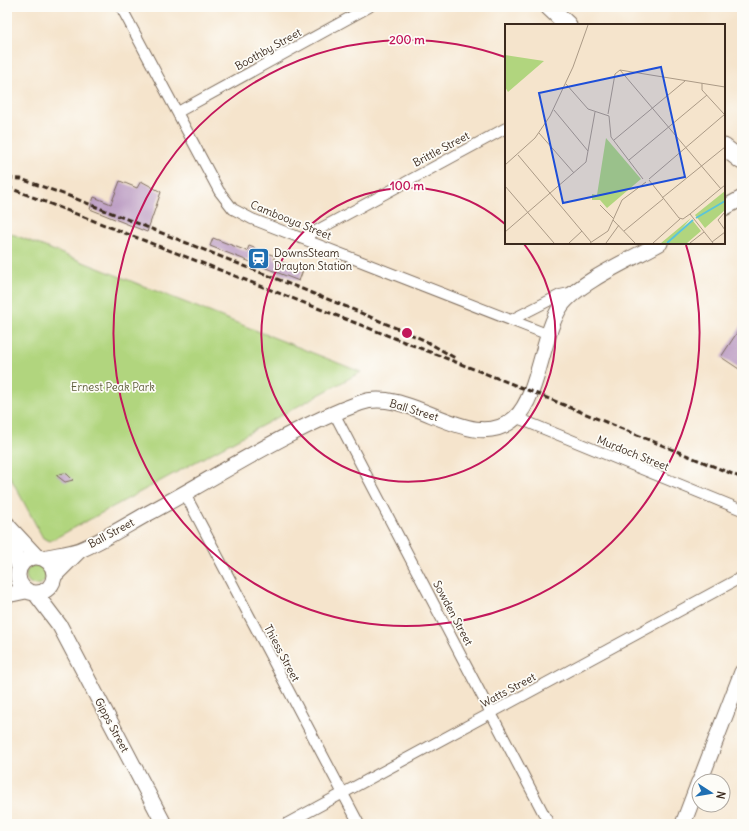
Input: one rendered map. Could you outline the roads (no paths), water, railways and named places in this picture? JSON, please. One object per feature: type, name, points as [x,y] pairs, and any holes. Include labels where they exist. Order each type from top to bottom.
[{"type":"highway","points":[[549,7],[567,24]]},
{"type":"highway","points":[[725,149],[742,161]]},
{"type":"main road","points":[[725,207],[742,198]]},
{"type":"main road","points":[[516,418],[530,391],[549,335],[561,306],[574,292],[658,244]]},
{"type":"main road","name":"Ball Street","points":[[40,557],[80,550],[185,494],[273,444],[334,413],[362,402],[382,401],[412,407],[464,427],[475,429],[494,429],[516,418]]},
{"type":"main road","points":[[7,595],[44,591],[52,580],[51,565],[40,557],[8,525]]},
{"type":"main road","points":[[8,525],[14,575],[19,583],[31,592]]},
{"type":"main road","name":"Ball Street","points":[[52,580],[80,550]]},
{"type":"main road","points":[[14,575],[26,559],[40,557]]},
{"type":"main road","name":"Gipps Street","points":[[52,580],[60,626]]},
{"type":"main road","name":"Gipps Street","points":[[31,592],[60,626],[164,824]]},
{"type":"main road","points":[[703,773],[742,672]]},
{"type":"main road","points":[[683,824],[691,803]]},
{"type":"street","name":"Cambooya Street","points":[[121,7],[219,191],[233,208],[252,219],[549,335]]},
{"type":"street","name":"Boothby Street","points":[[178,112],[369,7]]},
{"type":"street","name":"Brittle Street","points":[[303,238],[505,129]]},
{"type":"street","points":[[511,320],[560,295],[574,292]]},
{"type":"street","name":"Sowden Street","points":[[334,413],[549,824]]},
{"type":"street","name":"Murdoch Street","points":[[516,418],[742,510]]},
{"type":"street","name":"Thiess Street","points":[[185,494],[359,824]]},
{"type":"street","name":"Watts Street","points":[[286,824],[742,578]]},
{"type":"railway","points":[[7,178],[21,179],[69,196],[347,307],[424,340],[455,358]]},
{"type":"railway","points":[[7,187],[530,391],[742,478]]},
{"type":"place","name":"DownsSteam Drayton Station","points":[[259,259]]},
{"type":"park label","name":"Ernest Peak Park","points":[[113,387]]}]
